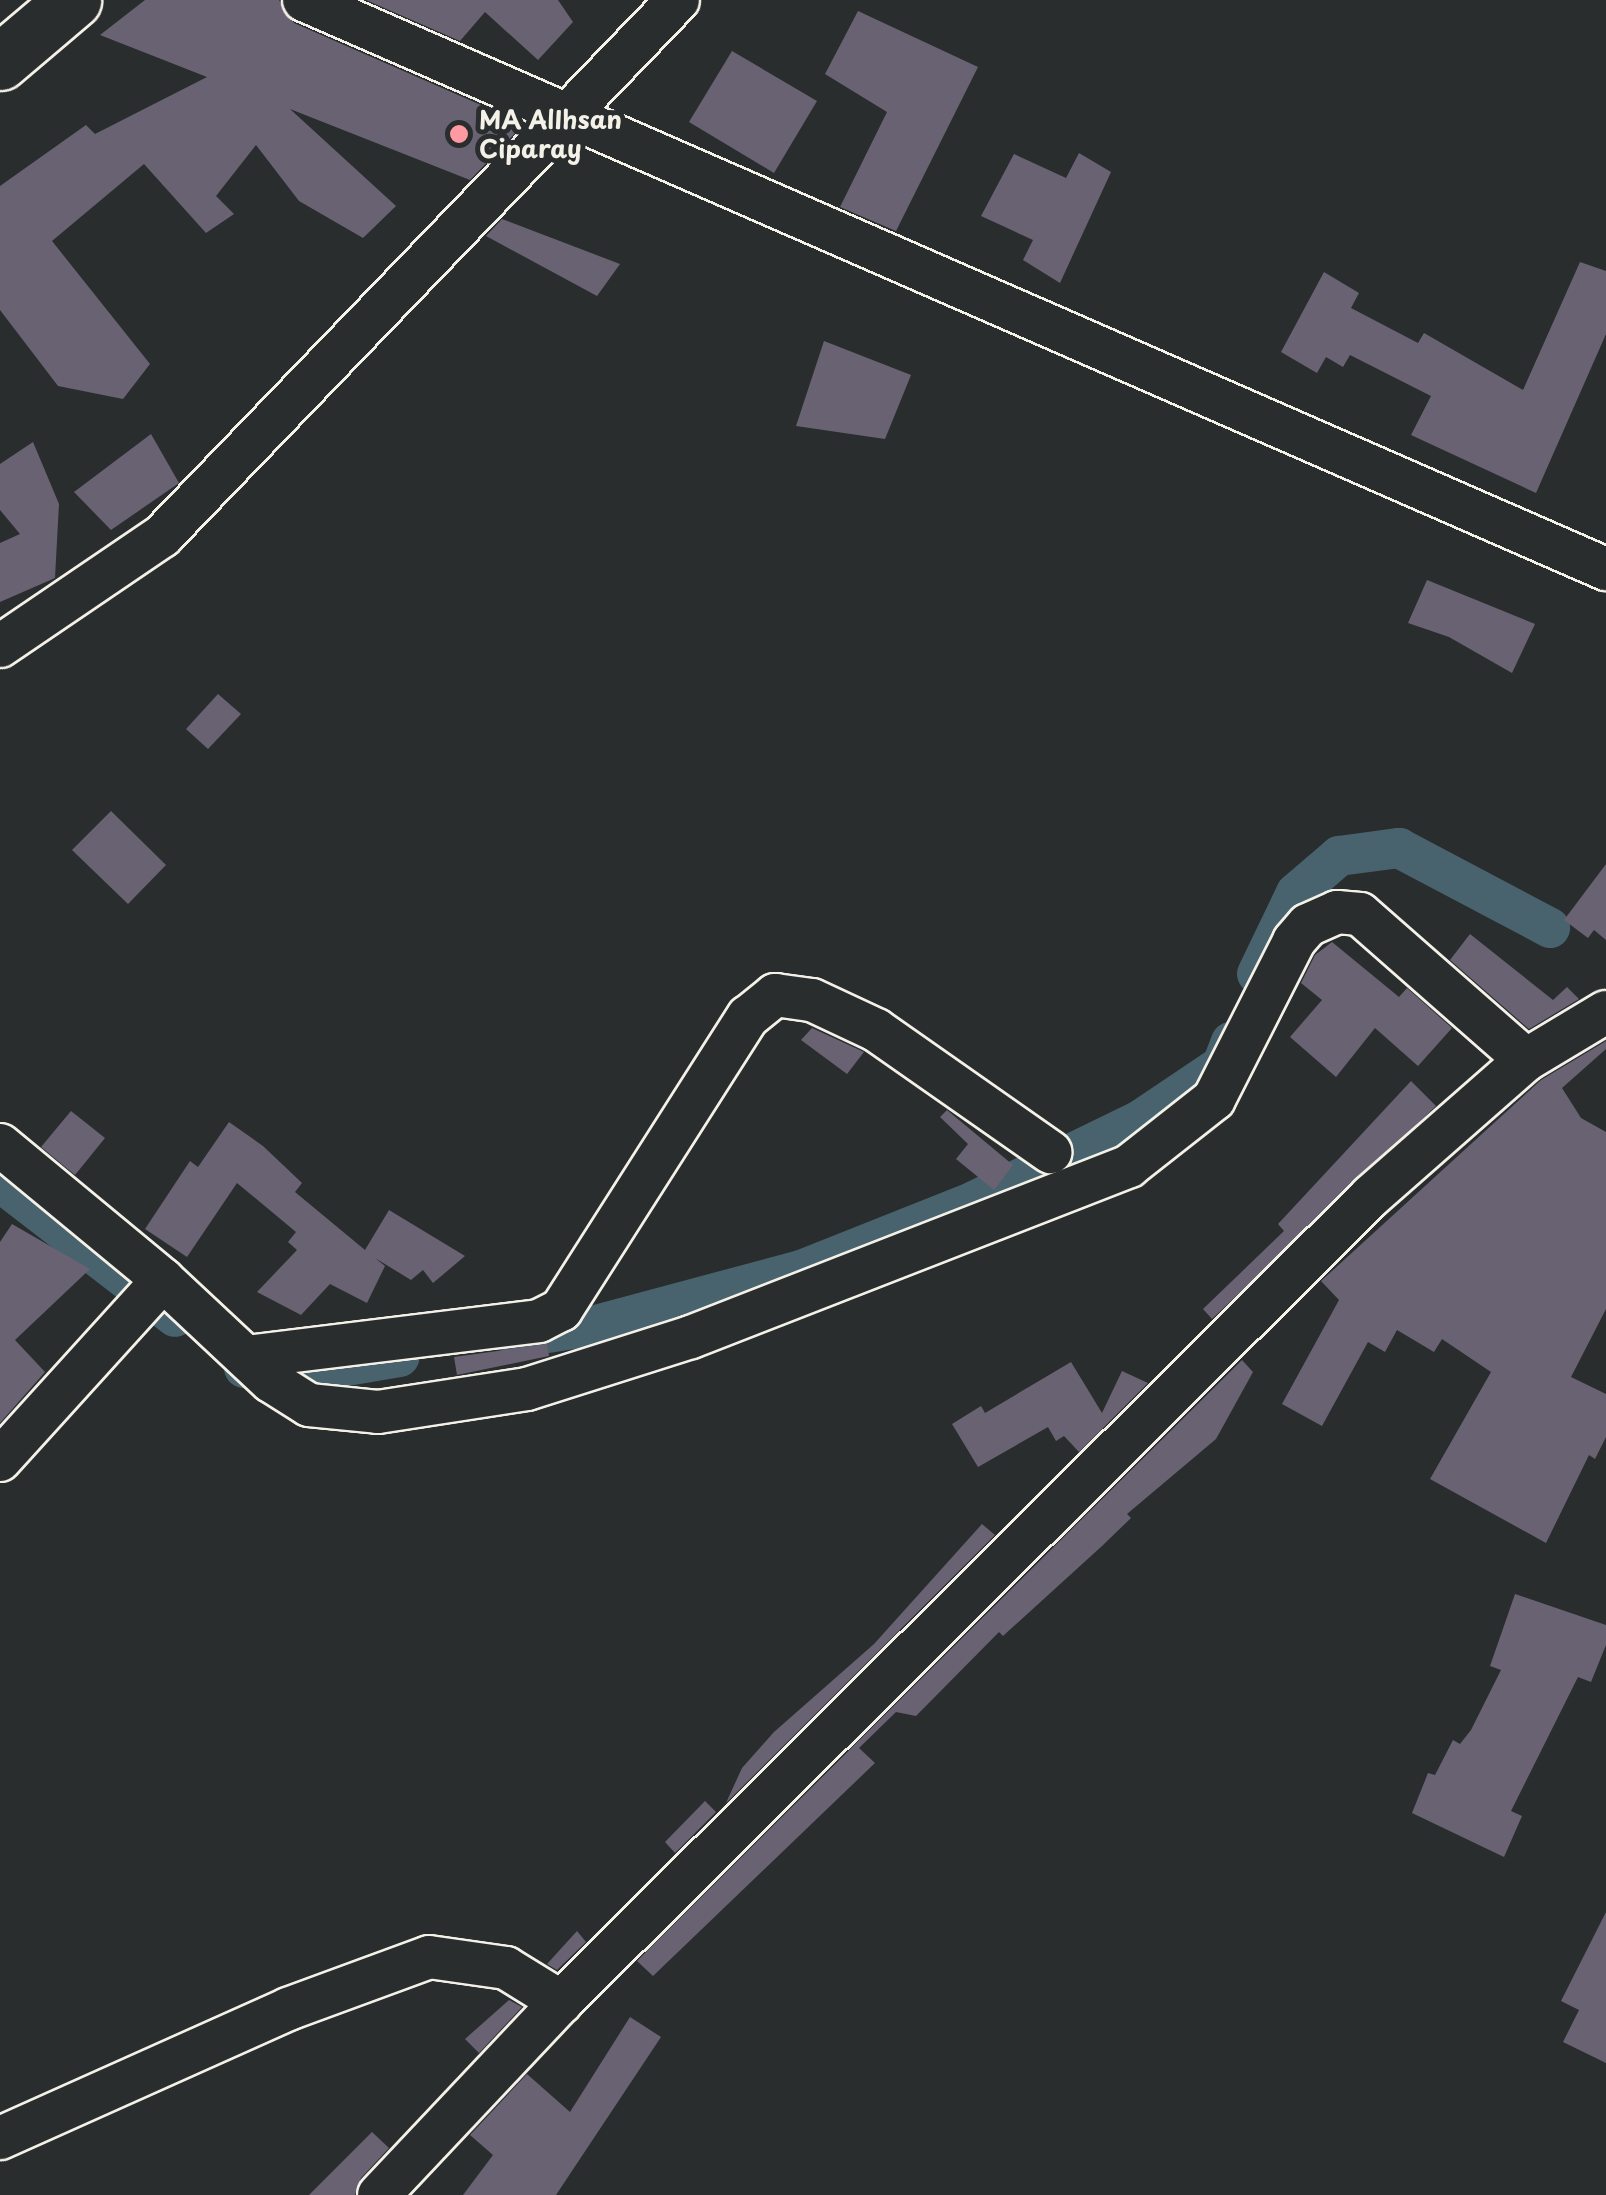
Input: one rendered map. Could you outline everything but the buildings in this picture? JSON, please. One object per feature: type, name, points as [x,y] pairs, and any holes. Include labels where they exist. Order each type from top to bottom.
[{"type":"main road","points":[[0,62],[73,0]]},
{"type":"street","points":[[304,0],[1606,569]]},
{"type":"street","points":[[0,646],[162,536],[562,116],[678,0]]},
{"type":"street","points":[[0,1145],[152,1293],[309,1405],[337,1412],[450,1404],[528,1389],[691,1337],[1113,1173],[1157,1148],[1214,1099],[1294,941],[1328,914],[1360,914],[1526,1060]]},
{"type":"street","points":[[257,1367],[539,1320],[561,1310],[748,1017],[775,994],[812,1000],[876,1030],[1050,1152],[1006,1112],[1113,1173]]},
{"type":"street","points":[[379,2195],[562,2002],[1371,1196],[1526,1060],[1606,1012]]},
{"type":"street","points":[[0,1460],[152,1293]]},
{"type":"street","points":[[0,2138],[288,2009],[428,1957],[506,1968],[562,2002]]},
{"type":"waterway","points":[[1257,974],[1296,893],[1339,856],[1399,848],[1550,928]]},
{"type":"waterway","points":[[516,1338],[592,1326],[801,1270],[974,1201],[1140,1120],[1222,1065],[1231,1042]]},
{"type":"waterway","points":[[0,1182],[175,1317]]},
{"type":"waterway","points":[[244,1368],[299,1374],[400,1357]]},
{"type":"place","name":"MA AlIhsan Ciparay","points":[[459,134]]}]
